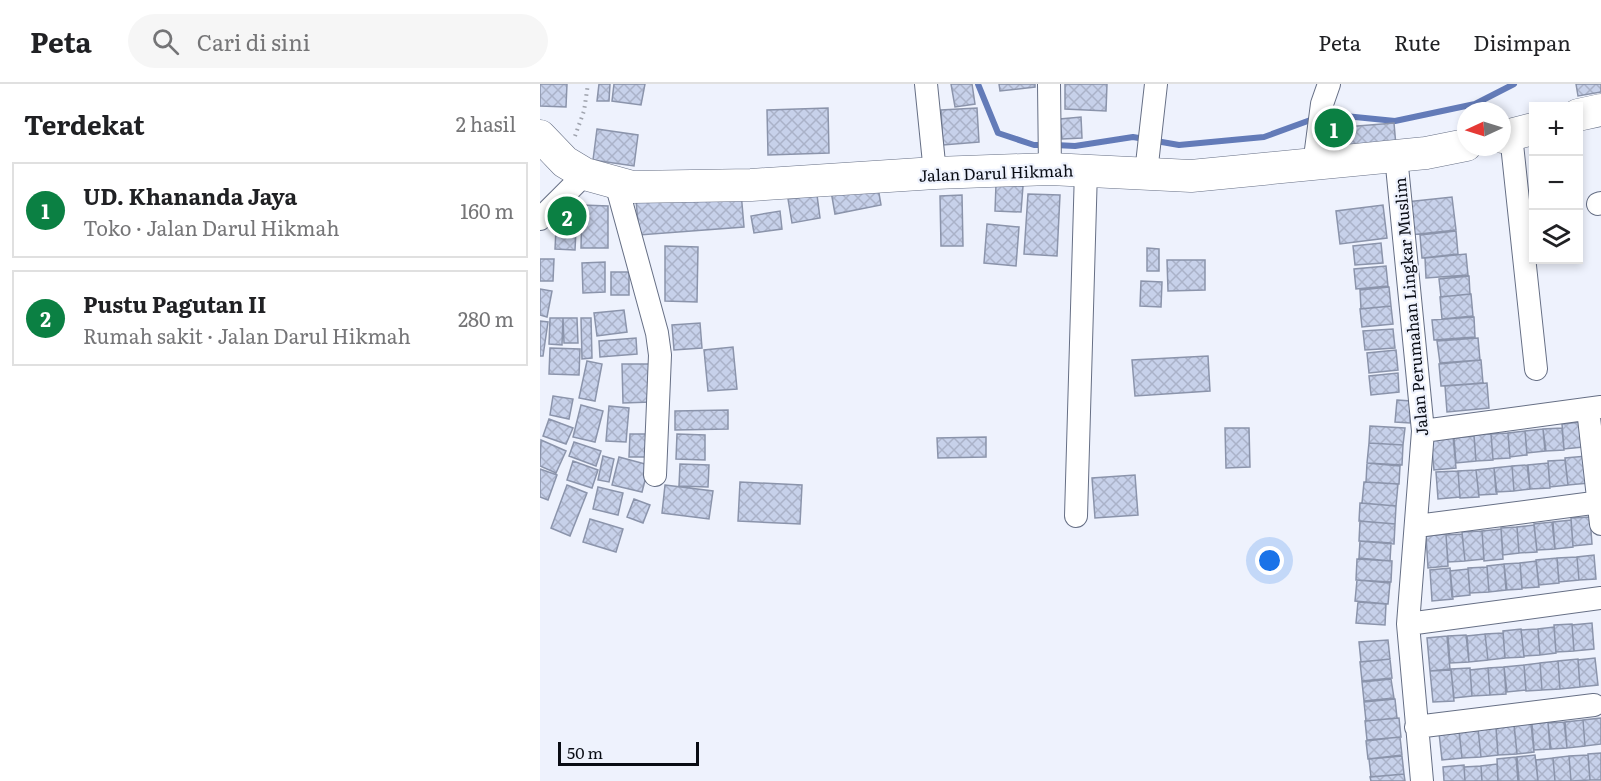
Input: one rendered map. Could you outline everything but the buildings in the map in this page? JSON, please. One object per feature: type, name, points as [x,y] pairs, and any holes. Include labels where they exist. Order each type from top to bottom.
[{"type":"street","points":[[926,84],[935,173]]},
{"type":"street","points":[[1048,84],[1050,152]]},
{"type":"street","points":[[1148,154],[1156,84]]},
{"type":"street","points":[[1314,165],[1321,116],[1329,84]]},
{"type":"street","points":[[1583,114],[1601,110]]},
{"type":"street","points":[[1515,134],[1536,369]]},
{"type":"street","name":"Jalan Darul Hikmah","points":[[540,136],[575,168],[632,187],[751,185],[935,173],[1050,152],[1086,170],[1148,154],[1191,176],[1396,156],[1457,146]]},
{"type":"street","name":"Jalan Perumahan Lingkar Muslim","points":[[1396,156],[1423,431],[1408,624],[1422,781]]},
{"type":"street","points":[[540,219],[575,168]]},
{"type":"street","points":[[1076,516],[1086,170]]},
{"type":"street","points":[[616,183],[657,333],[660,355],[655,475]]},
{"type":"street","points":[[1417,526],[1600,510],[1594,408],[1423,431]]},
{"type":"street","points":[[1408,624],[1601,598]]},
{"type":"street","points":[[1416,727],[1594,705]]},
{"type":"path","points":[[575,168],[588,84]]},
{"type":"waterway","points":[[978,84],[998,133],[1034,145],[1045,145]]},
{"type":"waterway","points":[[1325,114],[1395,121],[1475,104],[1514,84]]},
{"type":"waterway","points":[[1055,145],[1075,146],[1133,137],[1179,145],[1264,137],[1316,118]]},
{"type":"place","name":"UD. Khananda Jaya","points":[[1334,128]]},
{"type":"place","name":"Pustu Pagutan II","points":[[567,216]]}]
